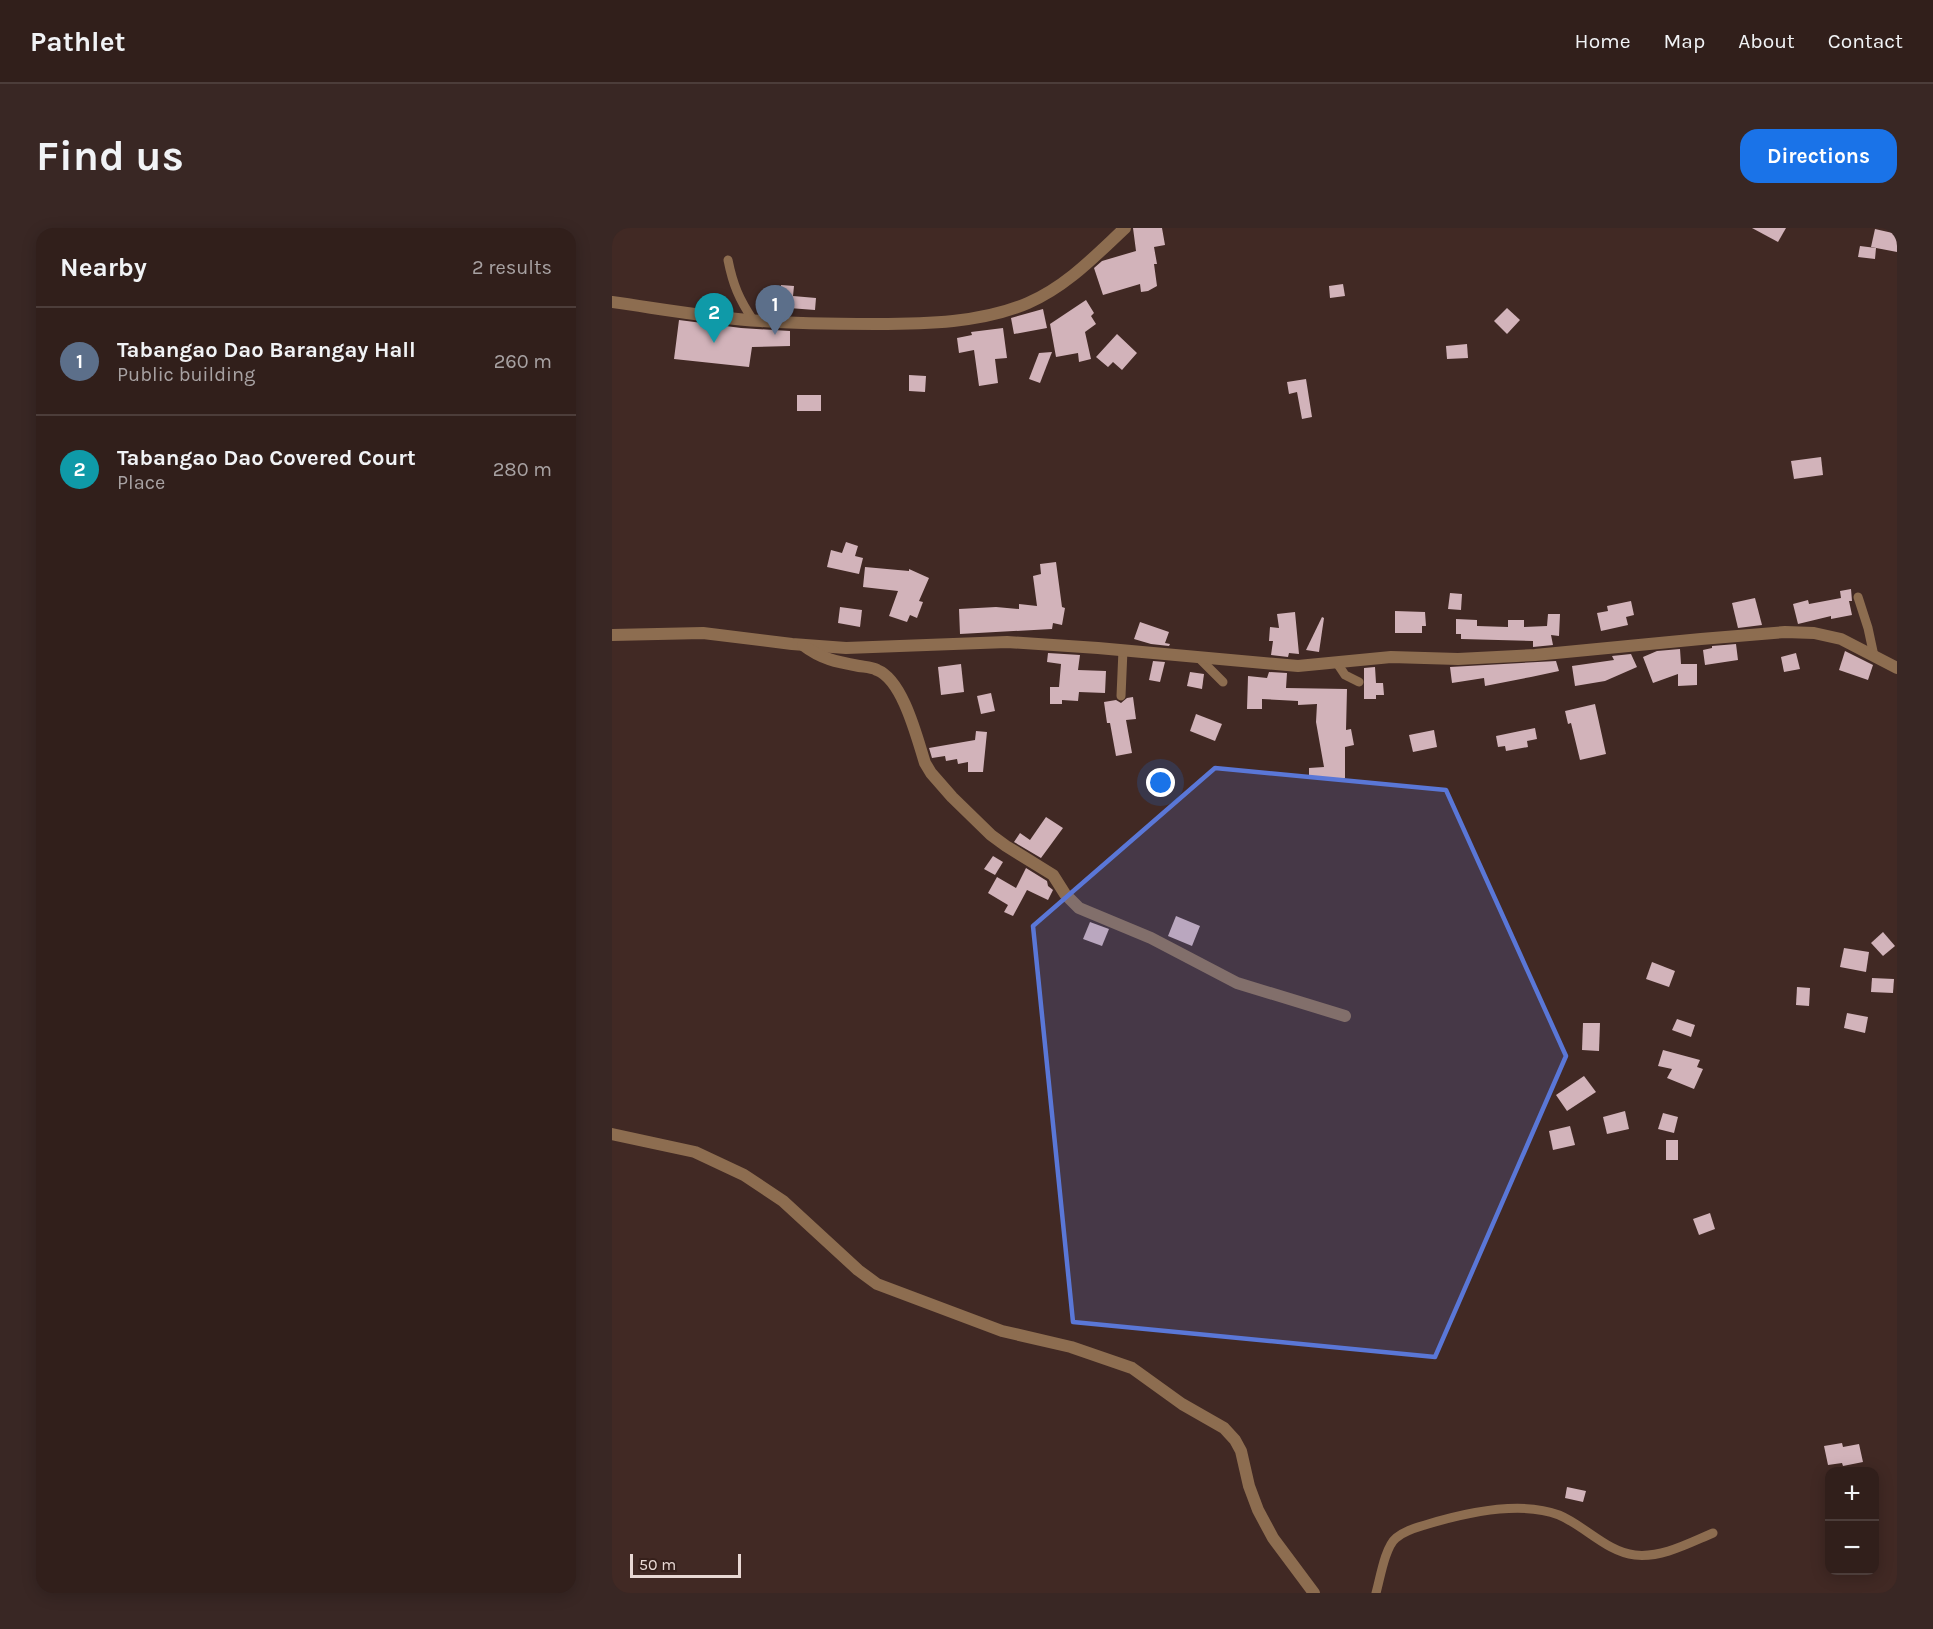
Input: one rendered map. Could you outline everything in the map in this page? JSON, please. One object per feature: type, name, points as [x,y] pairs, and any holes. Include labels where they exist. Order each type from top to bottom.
[{"type":"street","points":[[612,302],[689,314],[753,320],[827,324],[932,324],[989,314],[1027,303],[1064,284],[1125,228]]},
{"type":"street","points":[[612,635],[702,633],[846,648],[1007,642],[1298,666],[1391,657],[1458,658],[1535,655],[1785,632],[1814,633],[1841,639],[1897,668]]},
{"type":"street","points":[[803,645],[816,655],[831,661],[877,669],[888,676],[899,692],[925,763],[931,773],[991,835],[1053,875],[1065,894],[1079,908],[1151,938],[1237,983],[1345,1016]]},
{"type":"street","points":[[612,1134],[695,1152],[744,1175],[783,1201],[858,1270],[877,1284],[1002,1331],[1071,1347],[1132,1368],[1182,1404],[1224,1428],[1241,1451],[1257,1509],[1273,1538],[1314,1593]]},
{"type":"lane","points":[[728,260],[732,283],[753,320]]},
{"type":"lane","points":[[1858,597],[1874,656]]},
{"type":"lane","points":[[1121,696],[1123,650]]},
{"type":"lane","points":[[1199,658],[1223,682]]},
{"type":"lane","points":[[1336,663],[1345,675],[1359,682]]},
{"type":"lane","points":[[1376,1593],[1394,1539],[1406,1531],[1458,1514],[1535,1509],[1559,1516],[1621,1552],[1633,1555],[1660,1554],[1713,1533]]},
{"type":"highlighted area","points":[[1215,768],[1446,790],[1566,1056],[1435,1357],[1073,1322],[1033,926]]},
{"type":"building","points":[[1133,228],[1162,228],[1165,245],[1154,247],[1157,286],[1141,292],[1140,284],[1103,295],[1094,268],[1102,261],[1136,251]]},
{"type":"building","points":[[1752,228],[1786,228],[1778,242]]},
{"type":"building","points":[[1875,229],[1897,234],[1897,252],[1871,247]]},
{"type":"building","points":[[1860,246],[1876,248],[1875,259],[1858,257]]},
{"type":"building","points":[[1343,284],[1345,296],[1330,298],[1329,286]]},
{"type":"building","points":[[781,285],[794,286],[793,296],[816,298],[815,310],[789,308],[789,314],[772,314],[774,294],[780,295]]},
{"type":"building","points":[[1086,300],[1094,313],[1091,316],[1096,324],[1085,332],[1091,359],[1079,362],[1078,353],[1056,357],[1050,324]]},
{"type":"building","points":[[1507,308],[1520,320],[1507,334],[1494,321]]},
{"type":"building","points":[[1043,309],[1047,328],[1014,334],[1011,318]]},
{"type":"building","points":[[679,320],[741,328],[790,331],[790,346],[752,347],[749,367],[674,359]]},
{"type":"building","points":[[1003,328],[1007,358],[995,359],[998,383],[979,386],[974,350],[959,353],[957,338],[972,335],[971,332]]},
{"type":"building","points":[[1117,334],[1137,353],[1122,370],[1113,362],[1108,367],[1096,357]]},
{"type":"building","points":[[1467,344],[1468,358],[1447,359],[1446,346]]},
{"type":"building","points":[[1052,352],[1040,383],[1029,379],[1039,353]]},
{"type":"building","points":[[909,375],[926,376],[925,392],[909,391]]},
{"type":"building","points":[[1306,379],[1312,417],[1302,419],[1297,392],[1289,394],[1287,382]]},
{"type":"building","points":[[797,395],[821,395],[821,411],[797,411]]},
{"type":"building","points":[[1821,457],[1823,475],[1794,479],[1791,461]]},
{"type":"building","points":[[846,542],[858,546],[855,556],[863,558],[859,574],[827,567],[831,550],[842,553]]},
{"type":"building","points":[[1056,562],[1062,607],[1065,608],[1062,625],[1053,623],[1052,629],[960,634],[959,609],[996,607],[1019,609],[1019,604],[1037,606],[1033,576],[1041,574],[1040,564]]},
{"type":"building","points":[[865,567],[909,571],[909,569],[929,578],[919,601],[923,602],[917,618],[910,615],[907,622],[889,616],[898,591],[863,587]]},
{"type":"building","points":[[1851,589],[1852,601],[1849,601],[1852,615],[1831,619],[1831,616],[1798,624],[1793,604],[1808,600],[1809,604],[1841,598],[1840,591]]},
{"type":"building","points":[[1450,593],[1462,594],[1461,610],[1448,609]]},
{"type":"building","points":[[1755,598],[1762,625],[1738,628],[1732,603]]},
{"type":"building","points":[[1631,601],[1634,615],[1626,617],[1628,625],[1601,631],[1597,613],[1608,611],[1607,606]]},
{"type":"building","points":[[840,607],[862,610],[860,627],[838,623]]},
{"type":"building","points":[[1395,611],[1425,612],[1426,626],[1422,626],[1422,633],[1395,633]]},
{"type":"building","points":[[1295,612],[1299,654],[1289,653],[1288,657],[1271,655],[1273,641],[1269,641],[1270,627],[1279,628],[1277,614]]},
{"type":"building","points":[[1548,614],[1560,614],[1559,636],[1551,635],[1553,645],[1533,647],[1533,641],[1461,639],[1461,634],[1456,634],[1456,619],[1477,620],[1477,626],[1508,627],[1508,620],[1524,620],[1524,627],[1547,626]]},
{"type":"building","points":[[1322,617],[1324,618],[1319,652],[1306,650]]},
{"type":"building","points":[[1140,622],[1169,632],[1165,643],[1170,644],[1169,646],[1134,639]]},
{"type":"building","points":[[1736,644],[1738,660],[1705,665],[1703,650],[1712,648],[1712,646]]},
{"type":"building","points":[[1680,649],[1681,664],[1697,664],[1697,685],[1678,686],[1678,674],[1653,683],[1643,657],[1657,651]]},
{"type":"building","points":[[1845,651],[1873,665],[1868,680],[1839,670]]},
{"type":"building","points":[[1048,653],[1080,655],[1078,670],[1106,671],[1105,693],[1079,692],[1078,701],[1062,700],[1062,704],[1050,704],[1050,687],[1059,687],[1061,664],[1047,662]]},
{"type":"building","points":[[1796,653],[1800,669],[1784,672],[1781,657]]},
{"type":"building","points":[[1631,654],[1637,667],[1605,681],[1575,686],[1572,666],[1614,660],[1612,656]]},
{"type":"building","points":[[1153,661],[1165,662],[1160,682],[1149,680]]},
{"type":"building","points":[[1556,661],[1559,671],[1531,677],[1485,686],[1484,678],[1452,683],[1450,667]]},
{"type":"building","points":[[961,664],[964,692],[941,695],[938,667]]},
{"type":"building","points":[[1375,667],[1376,683],[1383,683],[1384,695],[1376,695],[1376,699],[1364,699],[1364,668]]},
{"type":"building","points":[[1190,672],[1204,674],[1202,689],[1187,686]]},
{"type":"building","points":[[1269,672],[1287,673],[1286,688],[1347,689],[1346,730],[1351,729],[1354,745],[1345,747],[1345,778],[1309,779],[1309,768],[1324,767],[1316,722],[1317,704],[1298,705],[1298,701],[1262,699],[1262,709],[1247,709],[1248,676],[1267,678]]},
{"type":"building","points":[[991,693],[995,711],[981,714],[977,696]]},
{"type":"building","points":[[1133,697],[1136,719],[1126,720],[1132,753],[1116,756],[1104,702],[1116,700],[1121,703]]},
{"type":"building","points":[[1595,704],[1606,754],[1580,760],[1571,723],[1568,724],[1565,711]]},
{"type":"building","points":[[1196,714],[1222,724],[1215,741],[1190,731]]},
{"type":"building","points":[[1535,728],[1537,739],[1527,741],[1528,747],[1506,751],[1505,746],[1498,747],[1496,736]]},
{"type":"building","points":[[1434,730],[1437,747],[1413,752],[1409,735]]},
{"type":"building","points":[[976,731],[987,732],[983,772],[968,772],[968,762],[958,764],[957,759],[946,761],[945,756],[932,758],[929,748],[975,740]]},
{"type":"building","points":[[1046,817],[1063,828],[1041,858],[1014,842],[1020,833],[1030,840]]},
{"type":"building","points":[[993,856],[1003,862],[995,875],[984,869]]},
{"type":"building","points":[[1026,868],[1047,881],[1048,886],[1053,890],[1048,900],[1027,890],[1013,916],[1004,912],[1008,905],[988,893],[997,877],[1016,888]]},
{"type":"building","points":[[1176,916],[1200,926],[1192,946],[1168,936]]},
{"type":"building","points":[[1090,922],[1109,929],[1102,946],[1083,939]]},
{"type":"building","points":[[1883,932],[1895,946],[1883,956],[1871,943]]},
{"type":"building","points":[[1844,948],[1869,952],[1866,972],[1840,967]]},
{"type":"building","points":[[1652,962],[1675,971],[1669,987],[1646,979]]},
{"type":"building","points":[[1872,978],[1894,979],[1893,993],[1871,992]]},
{"type":"building","points":[[1797,987],[1810,988],[1809,1006],[1796,1005]]},
{"type":"building","points":[[1847,1013],[1868,1017],[1865,1033],[1844,1028]]},
{"type":"building","points":[[1677,1019],[1695,1025],[1691,1037],[1672,1030]]},
{"type":"building","points":[[1583,1023],[1600,1023],[1599,1051],[1582,1050]]},
{"type":"building","points":[[1663,1050],[1700,1060],[1697,1067],[1703,1069],[1694,1089],[1667,1078],[1672,1069],[1658,1066]]},
{"type":"building","points":[[1584,1076],[1596,1092],[1567,1111],[1556,1095]]},
{"type":"building","points":[[1625,1111],[1629,1129],[1607,1134],[1603,1117]]},
{"type":"building","points":[[1663,1113],[1678,1117],[1674,1133],[1658,1129]]},
{"type":"building","points":[[1570,1126],[1575,1145],[1553,1150],[1549,1131]]},
{"type":"building","points":[[1666,1140],[1678,1140],[1678,1160],[1666,1160]]},
{"type":"building","points":[[1710,1213],[1715,1229],[1699,1235],[1693,1219]]},
{"type":"building","points":[[1842,1443],[1843,1447],[1859,1444],[1863,1462],[1843,1466],[1842,1463],[1828,1465],[1824,1446]]},
{"type":"building","points":[[1567,1487],[1586,1491],[1583,1502],[1565,1498]]},
{"type":"place","name":"Tabangao Dao Barangay Hall","points":[[775,335]]},
{"type":"place","name":"Tabangao Dao Covered Court","points":[[714,343]]}]
